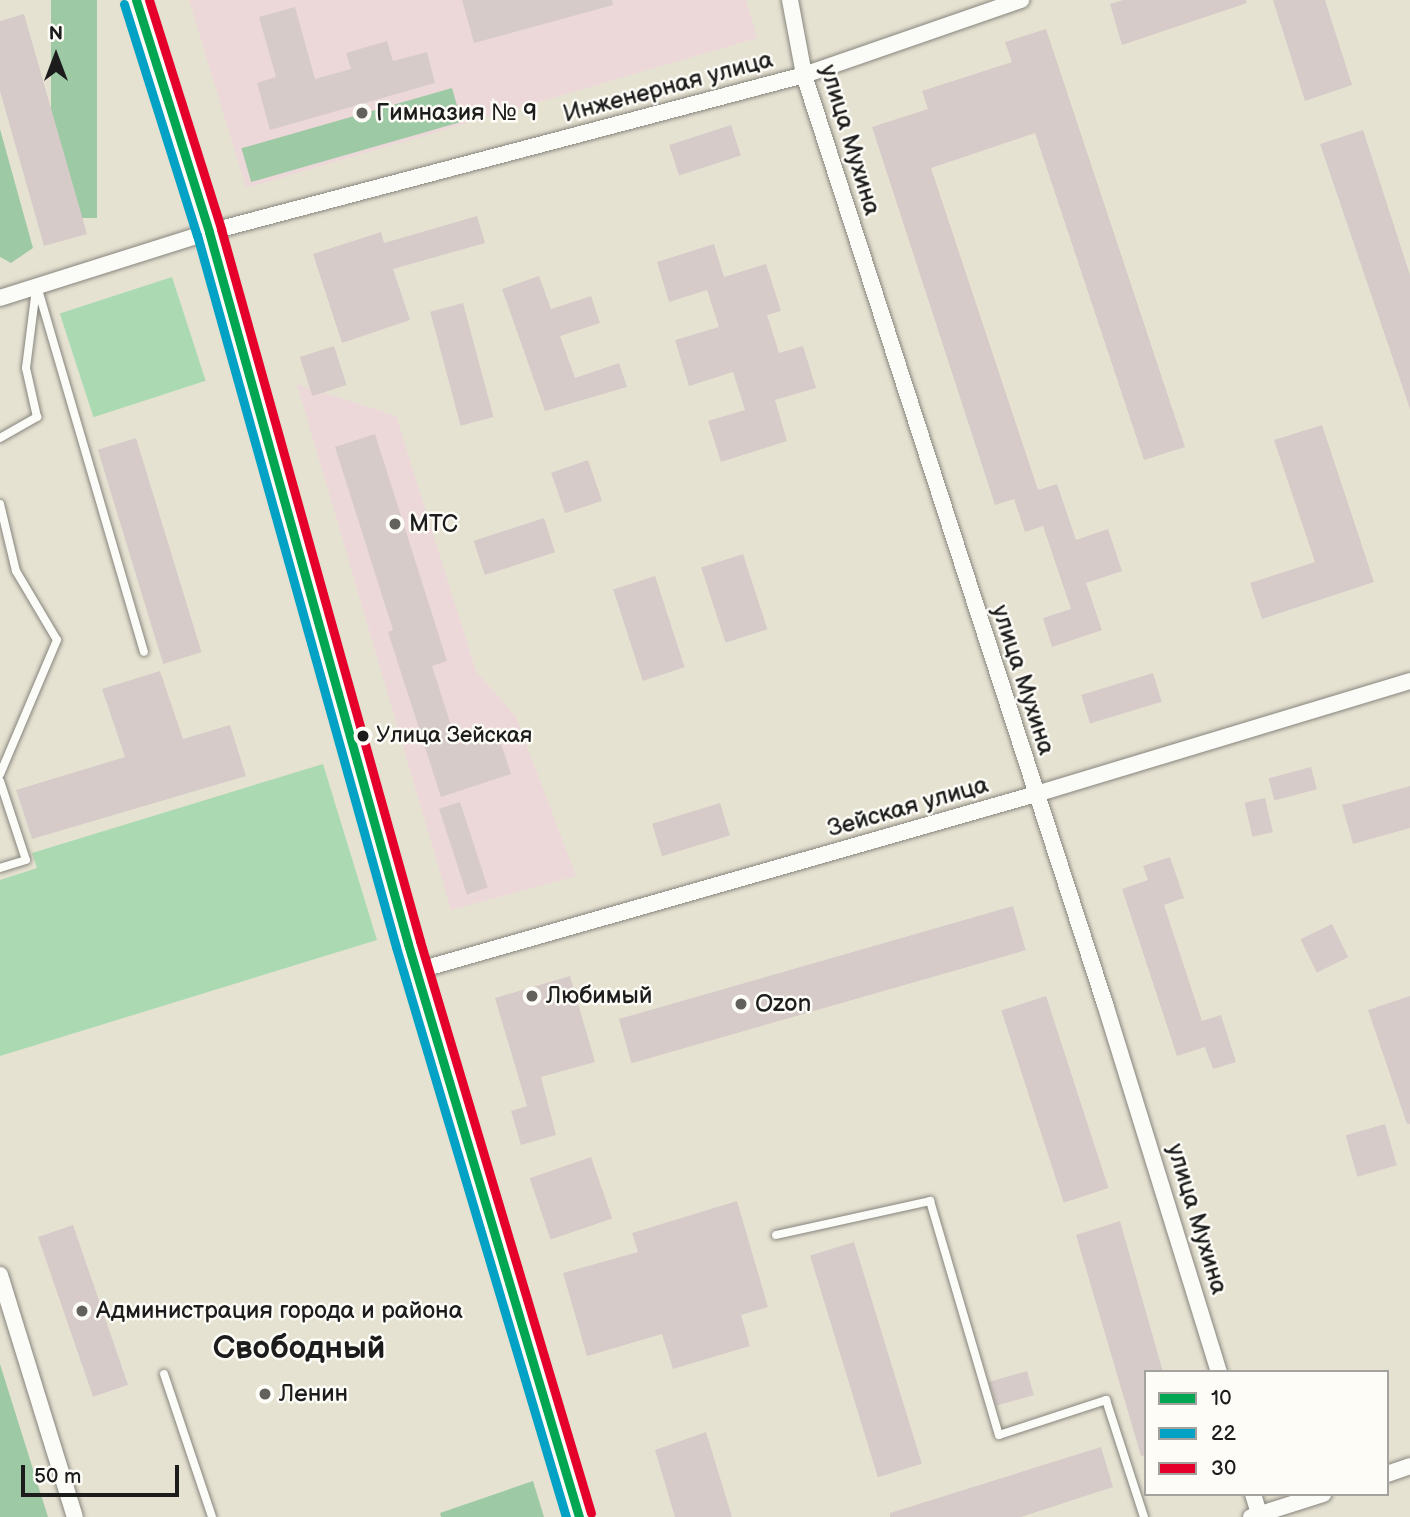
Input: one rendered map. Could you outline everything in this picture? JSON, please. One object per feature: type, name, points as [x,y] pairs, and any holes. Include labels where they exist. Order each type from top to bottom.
[{"type":"main road","points":[[136,0],[209,232],[416,971],[579,1517]]},
{"type":"street","name":"улица Мухина","points":[[790,0],[804,75],[1188,1262],[1218,1370]]},
{"type":"street","name":"Инженерная улица","points":[[0,298],[209,232],[804,75],[1021,0]]},
{"type":"street","name":"Зейская улица","points":[[416,971],[1036,794],[1410,681]]},
{"type":"street","points":[[0,1275],[75,1517]]},
{"type":"street","points":[[1389,1473],[1410,1466]]},
{"type":"street","points":[[1253,1496],[1257,1516],[1317,1496]]},
{"type":"lane","points":[[0,438],[37,417],[26,368],[37,286]]},
{"type":"lane","points":[[37,286],[144,652]]},
{"type":"lane","points":[[0,503],[16,571],[57,640],[0,774]]},
{"type":"lane","points":[[0,781],[26,859],[0,868]]},
{"type":"lane","points":[[776,1235],[930,1201],[999,1435],[1106,1400],[1144,1517]]},
{"type":"lane","points":[[164,1374],[212,1517]]},
{"type":"shaded area","name":"Гимназия № 9","points":[[189,0],[746,0],[757,38],[246,188]]},
{"type":"shaded area","points":[[297,384],[396,416],[476,671],[516,717],[576,876],[451,910]]},
{"type":"green space","points":[[51,0],[97,0],[97,218],[51,218]]},
{"type":"green space","points":[[452,88],[462,122],[251,182],[241,148]]},
{"type":"green space","points":[[0,129],[33,248],[11,263],[0,257]]},
{"type":"green space","points":[[172,277],[206,381],[93,417],[60,313]]},
{"type":"green space","points":[[323,764],[377,940],[0,1056],[0,880],[37,868],[32,853]]},
{"type":"green space","points":[[0,1364],[48,1517],[0,1517]]},
{"type":"green space","points":[[533,1481],[544,1517],[441,1517],[440,1513]]},
{"type":"building","points":[[462,0],[612,0],[613,5],[474,43]]},
{"type":"building","points":[[1123,0],[1246,0],[1247,3],[1122,45],[1110,4]]},
{"type":"building","points":[[1273,0],[1325,0],[1352,85],[1305,101]]},
{"type":"building","points":[[295,7],[315,79],[351,69],[346,53],[387,41],[393,61],[427,52],[435,83],[270,130],[257,83],[276,77],[259,17]]},
{"type":"building","points":[[24,14],[87,234],[44,246],[0,91],[0,21]]},
{"type":"building","points":[[1046,29],[1185,447],[1144,460],[1035,133],[931,168],[1038,490],[1057,484],[1076,540],[1108,529],[1122,571],[1086,583],[1102,630],[1052,647],[1043,618],[1071,609],[1043,526],[1025,532],[1014,499],[995,505],[872,127],[928,109],[922,91],[1012,62],[1005,42]]},
{"type":"building","points":[[731,125],[741,155],[679,176],[669,145]]},
{"type":"building","points":[[1363,130],[1410,275],[1410,409],[1320,144]]},
{"type":"building","points":[[477,216],[485,243],[393,269],[410,320],[342,343],[313,254],[381,232],[384,243]]},
{"type":"building","points":[[714,244],[724,277],[766,264],[781,311],[767,315],[779,353],[803,346],[816,388],[775,400],[787,441],[721,462],[708,421],[745,410],[733,372],[689,386],[675,340],[719,327],[707,290],[669,302],[657,262]]},
{"type":"building","points":[[539,276],[551,309],[591,296],[600,323],[560,336],[575,378],[619,363],[627,387],[545,411],[502,289]]},
{"type":"building","points":[[463,303],[494,417],[461,426],[430,312]]},
{"type":"building","points":[[334,346],[347,385],[312,396],[300,357]]},
{"type":"building","points":[[1322,425],[1374,582],[1262,619],[1250,583],[1315,562],[1274,440]]},
{"type":"building","points":[[375,434],[447,661],[432,666],[457,744],[497,731],[511,774],[441,797],[388,632],[393,630],[335,447]]},
{"type":"building","points":[[136,438],[201,652],[163,664],[98,450]]},
{"type":"building","points":[[588,460],[602,501],[565,513],[551,473]]},
{"type":"building","points":[[544,518],[555,552],[485,575],[474,541]]},
{"type":"building","points":[[743,554],[767,629],[726,643],[701,568]]},
{"type":"building","points":[[655,576],[685,667],[643,681],[613,590]]},
{"type":"building","points":[[160,671],[183,739],[230,725],[246,776],[32,839],[16,790],[125,757],[102,689]]},
{"type":"building","points":[[1153,673],[1162,702],[1090,724],[1081,695]]},
{"type":"building","points":[[1311,767],[1317,789],[1274,801],[1268,778]]},
{"type":"building","points":[[1410,786],[1410,828],[1353,844],[1342,805]]},
{"type":"building","points":[[1265,798],[1273,832],[1252,837],[1245,803]]},
{"type":"building","points":[[460,802],[488,888],[467,894],[439,809]]},
{"type":"building","points":[[720,803],[730,836],[662,856],[652,824]]},
{"type":"building","points":[[1170,857],[1184,898],[1164,905],[1202,1021],[1221,1015],[1236,1062],[1213,1069],[1205,1047],[1177,1056],[1122,889],[1148,880],[1143,866]]},
{"type":"building","points":[[1013,906],[1026,950],[632,1063],[619,1019]]},
{"type":"building","points":[[1332,924],[1348,957],[1317,973],[1301,939]]},
{"type":"building","points":[[570,976],[595,1062],[541,1077],[556,1135],[521,1145],[511,1111],[527,1106],[495,998]]},
{"type":"building","points":[[1046,996],[1108,1188],[1064,1203],[1001,1011]]},
{"type":"building","points":[[1410,996],[1410,1124],[1407,1124],[1368,1010]]},
{"type":"building","points":[[1385,1124],[1397,1165],[1357,1177],[1346,1135]]},
{"type":"building","points":[[591,1157],[612,1218],[551,1240],[530,1178]]},
{"type":"building","points":[[737,1201],[768,1307],[741,1315],[750,1346],[673,1369],[662,1334],[587,1356],[563,1273],[638,1252],[632,1233]]},
{"type":"building","points":[[1120,1221],[1162,1370],[1144,1370],[1144,1455],[1141,1456],[1076,1235]]},
{"type":"building","name":"Администрация города и района","points":[[73,1225],[128,1385],[93,1397],[38,1237]]},
{"type":"building","points":[[854,1242],[922,1464],[878,1477],[810,1255]]},
{"type":"building","points":[[1027,1371],[1034,1395],[996,1406],[990,1382]]},
{"type":"building","points":[[706,1432],[732,1517],[675,1517],[655,1450]]},
{"type":"building","points":[[1101,1447],[1113,1487],[1021,1517],[890,1517],[890,1513]]},
{"type":"transit line","name":"10","points":[[136,0],[209,232],[408,944],[579,1517]]},
{"type":"transit line","name":"30","points":[[149,0],[221,229],[420,941],[591,1513]]},
{"type":"transit line","name":"22","points":[[124,4],[197,235],[396,947],[566,1517]]},
{"type":"place","name":"Гимназия № 9","points":[[362,113]]},
{"type":"place","name":"МТС","points":[[395,524]]},
{"type":"place","name":"Улица Зейская","points":[[363,736]]},
{"type":"place","name":"Любимый","points":[[532,996]]},
{"type":"place","name":"Ozon","points":[[741,1004]]},
{"type":"place","name":"Администрация города и района","points":[[82,1311]]},
{"type":"place","name":"Ленин","points":[[265,1394]]},
{"type":"district","name":"Свободный","points":[[299,1349]]}]
